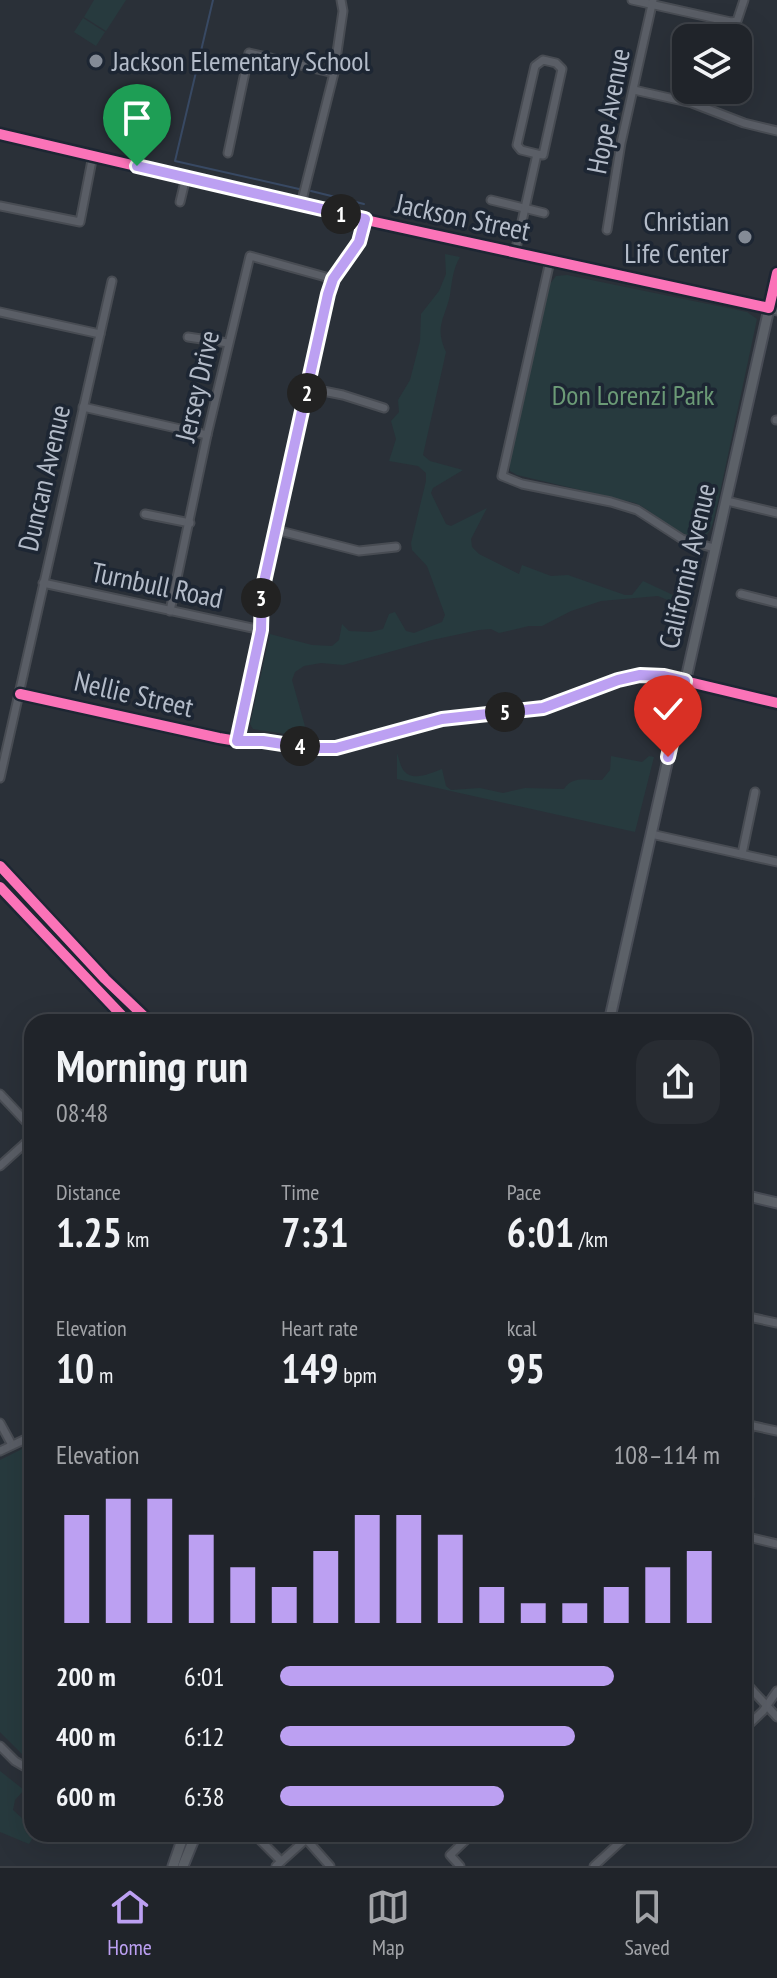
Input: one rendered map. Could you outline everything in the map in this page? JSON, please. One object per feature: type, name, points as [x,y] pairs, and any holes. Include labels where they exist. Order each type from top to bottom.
[{"type":"main road","name":"Jackson Street","points":[[0,134],[550,261],[773,309]]},
{"type":"main road","name":"California Avenue","points":[[611,1014],[714,548],[773,309],[777,273]]},
{"type":"main road","points":[[0,866],[141,1014]]},
{"type":"main road","points":[[0,887],[120,1014]]},
{"type":"main road","points":[[82,976],[89,973],[116,999],[129,1004]]},
{"type":"main road","points":[[752,1197],[777,1203]]},
{"type":"main road","points":[[173,1866],[181,1842]]},
{"type":"main road","points":[[183,1866],[193,1842]]},
{"type":"street","points":[[301,204],[334,73],[343,11],[341,0]]},
{"type":"street","points":[[632,0],[737,21],[744,0]]},
{"type":"street","name":"Hope Avenue","points":[[607,230],[621,143],[652,2]]},
{"type":"street","points":[[228,153],[249,53],[334,73]]},
{"type":"street","points":[[543,60],[556,63],[562,69],[543,155],[537,154],[521,150],[517,145],[535,66],[543,60]]},
{"type":"street","points":[[634,90],[692,103],[744,123],[777,131]]},
{"type":"street","points":[[515,253],[537,154]]},
{"type":"street","points":[[0,206],[80,222],[93,155]]},
{"type":"street","points":[[180,202],[186,177]]},
{"type":"street","points":[[491,200],[544,213]]},
{"type":"street","points":[[237,741],[261,630],[262,591],[333,279],[359,242],[365,219]]},
{"type":"street","name":"Jersey Drive","points":[[170,611],[207,435],[250,256],[333,279]]},
{"type":"street","points":[[550,261],[502,476],[522,484],[637,510],[682,539],[714,548]]},
{"type":"street","name":"Duncan Avenue","points":[[0,778],[112,281]]},
{"type":"street","points":[[0,312],[100,334]]},
{"type":"street","points":[[188,337],[228,343]]},
{"type":"street","points":[[308,388],[384,408]]},
{"type":"street","points":[[83,407],[207,435]]},
{"type":"street","points":[[727,501],[777,513]]},
{"type":"street","points":[[145,514],[190,523]]},
{"type":"street","points":[[276,530],[359,551],[396,547]]},
{"type":"street","name":"Turnbull Road","points":[[43,583],[261,630]]},
{"type":"street","points":[[741,594],[777,603]]},
{"type":"street","name":"Nellie Street","points":[[20,694],[237,741],[263,741],[309,748],[336,748],[442,719],[543,708],[640,675],[664,676],[777,703]]},
{"type":"street","points":[[742,854],[755,792]]},
{"type":"street","points":[[651,834],[777,862]]},
{"type":"street","points":[[0,1094],[24,1120]]},
{"type":"street","points":[[0,1166],[24,1144]]},
{"type":"street","points":[[752,1318],[777,1323]]},
{"type":"street","points":[[0,1423],[12,1445]]},
{"type":"street","points":[[752,1426],[777,1431]]},
{"type":"street","points":[[0,1451],[24,1440]]},
{"type":"street","points":[[752,1538],[777,1544]]},
{"type":"street","points":[[752,1690],[777,1717]]},
{"type":"street","points":[[752,1721],[777,1691]]},
{"type":"street","points":[[0,1746],[24,1766]]},
{"type":"street","points":[[261,1842],[279,1864],[303,1842]]},
{"type":"street","points":[[313,1842],[330,1866]]},
{"type":"street","points":[[460,1866],[450,1855],[464,1842]]},
{"type":"street","points":[[594,1866],[620,1842]]},
{"type":"green space","points":[[94,0],[126,0],[106,31],[84,17]]},
{"type":"green space","points":[[83,18],[105,32],[96,46],[74,32]]},
{"type":"green space","points":[[445,254],[460,257],[442,323],[441,336],[446,352],[423,455],[430,461],[463,470],[433,488],[431,493],[446,524],[451,526],[487,508],[471,539],[472,547],[479,554],[519,574],[522,565],[551,576],[568,575],[625,595],[632,595],[643,581],[673,595],[670,601],[658,596],[601,601],[571,611],[542,626],[499,633],[491,629],[479,630],[343,665],[321,663],[304,666],[295,672],[292,680],[308,737],[253,729],[250,724],[270,634],[312,645],[332,646],[339,640],[342,624],[349,631],[371,632],[383,629],[389,614],[395,612],[406,631],[414,633],[442,622],[445,615],[427,566],[412,550],[411,543],[426,473],[418,466],[389,461],[396,439],[391,421],[399,412],[398,400],[410,380],[420,341],[421,314],[439,291],[446,274]]},
{"type":"green space","name":"Don Lorenzi Park","points":[[567,275],[747,312],[757,319],[712,526],[701,537],[682,533],[635,503],[510,471],[549,285],[556,276]]},
{"type":"green space","points":[[397,753],[404,771],[412,776],[442,769],[446,786],[451,790],[480,788],[503,793],[525,788],[564,789],[576,780],[602,780],[610,770],[611,756],[642,762],[649,756],[654,757],[635,832],[397,779]]},
{"type":"green space","points":[[24,1448],[24,1756],[0,1732],[0,1460]]},
{"type":"green space","points":[[0,1771],[24,1790],[15,1800],[13,1810],[24,1820],[24,1842],[0,1832]]},
{"type":"waterway","points":[[213,0],[175,161],[299,189]]},
{"type":"waterway","points":[[311,191],[364,204]]},
{"type":"cycle path","points":[[0,134],[375,222],[769,308],[777,273]]},
{"type":"cycle path","points":[[20,694],[219,738],[280,742],[309,748],[336,748],[442,719],[543,708],[640,675],[664,676],[777,703]]},
{"type":"cycle path","points":[[0,866],[142,1014]]},
{"type":"cycle path","points":[[0,887],[120,1014]]},
{"type":"place","name":"Jackson Elementary School","points":[[96,61]]},
{"type":"place","name":"Christian Life Center","points":[[745,237]]},
{"type":"route","points":[[137,166],[365,219],[359,242],[333,279],[328,294],[262,591],[261,630],[237,741],[336,748],[442,719],[557,705],[618,680],[640,675],[685,681],[668,757]]}]
